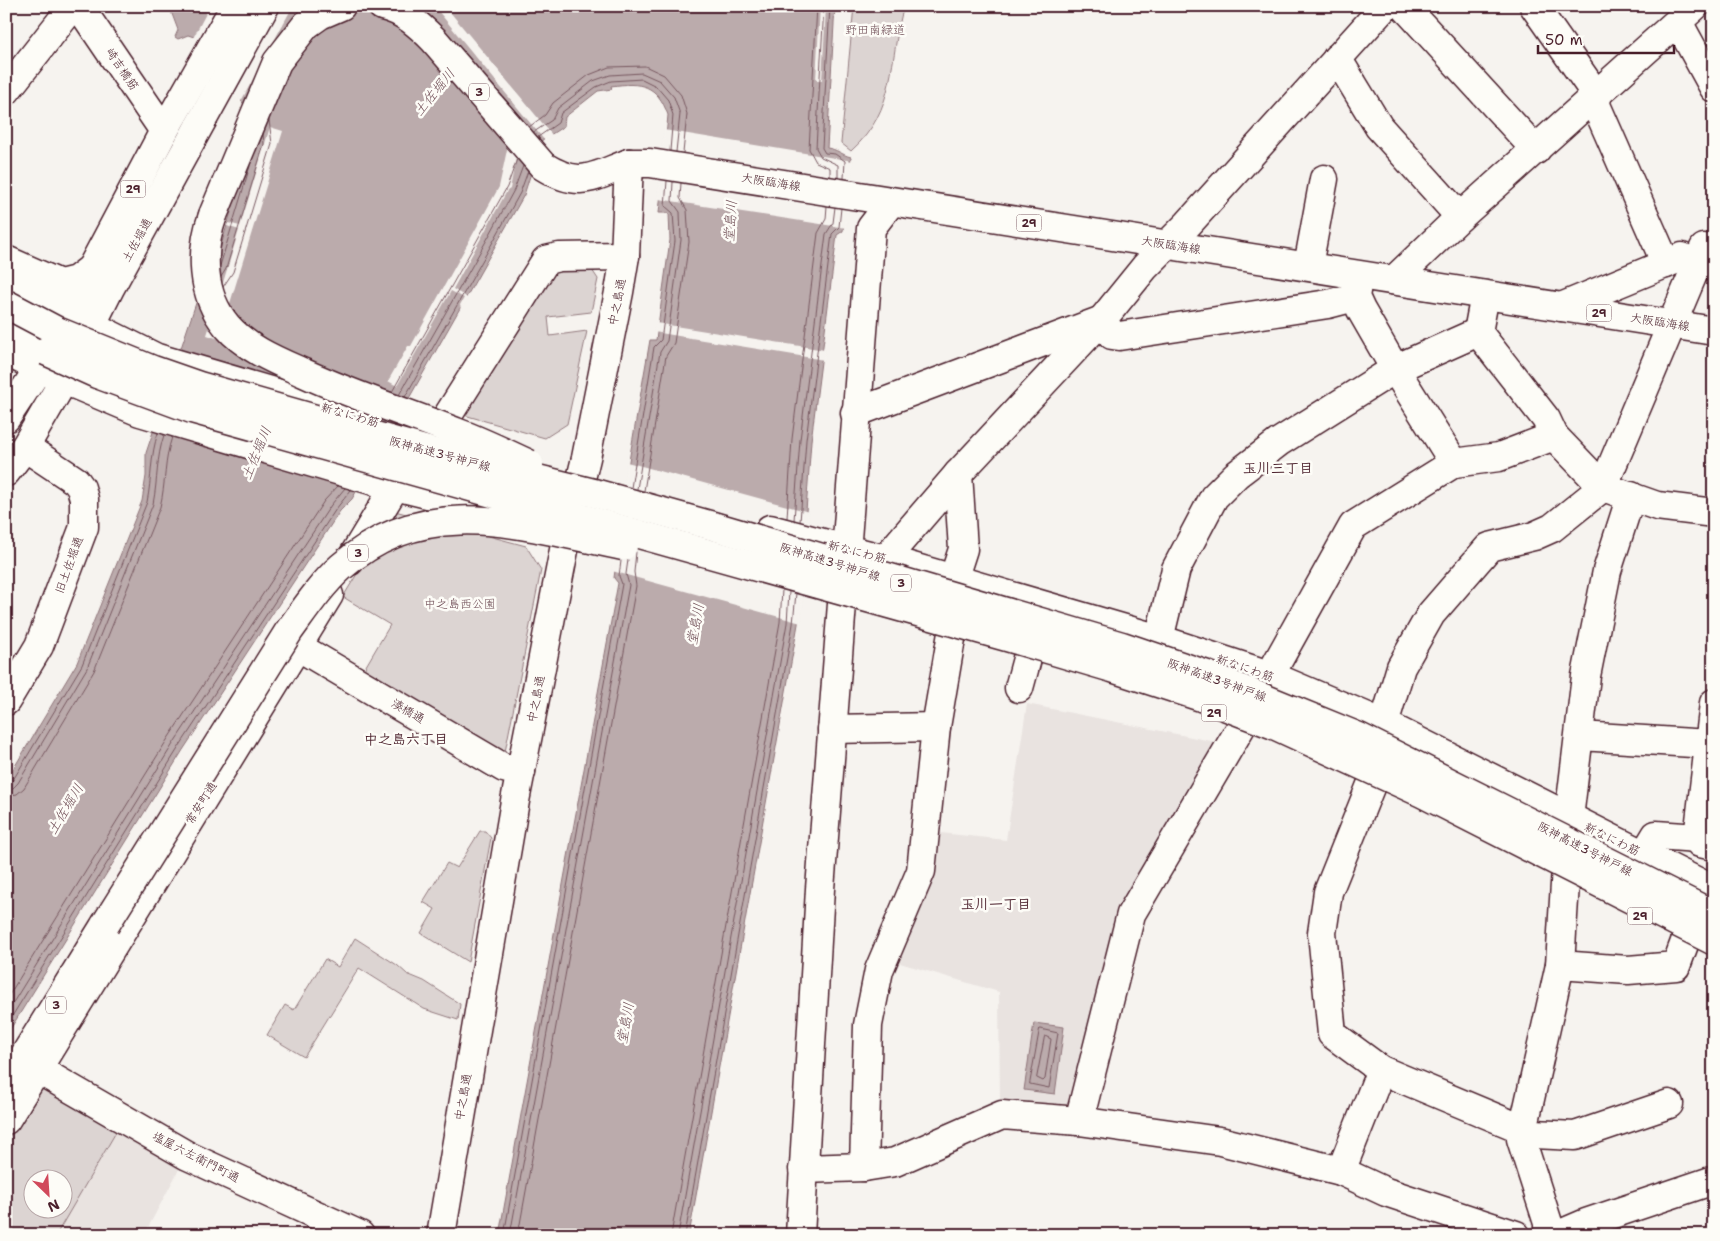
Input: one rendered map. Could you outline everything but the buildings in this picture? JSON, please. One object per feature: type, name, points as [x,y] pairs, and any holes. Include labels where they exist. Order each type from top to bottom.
[{"type":"main road","points":[[11,74],[74,6]]},
{"type":"main road","name":"崎吉橋筋","points":[[79,6],[164,131]]},
{"type":"main road","name":"29","points":[[66,313],[164,131],[235,6]]},
{"type":"main road","name":"土佐堀通","points":[[6,472],[25,447],[64,380],[91,325],[223,87],[265,6]]},
{"type":"main road","name":"3","points":[[340,6],[320,15],[306,25],[277,62],[228,175],[208,228],[204,254],[207,285],[218,313],[227,326],[239,337],[272,359],[350,394],[458,432],[597,486]]},
{"type":"main road","name":"3","points":[[382,6],[418,24],[452,60],[543,166],[574,180],[585,180],[639,163]]},
{"type":"main road","points":[[885,559],[958,474],[1102,320],[1146,268],[1385,6]]},
{"type":"main road","points":[[1404,6],[1536,150]]},
{"type":"main road","points":[[1534,6],[1597,96],[1596,105],[1666,264]]},
{"type":"main road","points":[[1394,280],[1460,217],[1687,14],[1714,88]]},
{"type":"main road","points":[[1337,58],[1380,127],[1460,217]]},
{"type":"main road","name":"中之島通","points":[[440,1235],[521,772],[569,530],[597,486],[625,256],[639,163]]},
{"type":"main road","name":"大阪臨海線","points":[[639,163],[1308,266],[1357,286],[1394,280],[1714,331]]},
{"type":"main road","points":[[1308,266],[1324,178]]},
{"type":"main road","points":[[800,1235],[819,898],[842,603],[834,546],[855,413],[863,343],[871,228],[891,202]]},
{"type":"main road","points":[[1561,307],[1709,246]]},
{"type":"main road","points":[[1384,724],[1401,667],[1431,614],[1489,547],[1534,536],[1552,528],[1603,487],[1671,324],[1709,246]]},
{"type":"main road","points":[[433,439],[546,260],[559,257],[625,256]]},
{"type":"main road","points":[[6,260],[60,284],[76,280],[89,270]]},
{"type":"main road","name":"新なにわ筋","points":[[6,284],[157,358],[597,486],[885,559],[1159,639],[1269,675],[1384,724],[1714,890]]},
{"type":"main road","points":[[1102,320],[1112,334],[1119,336],[1328,304],[1357,286],[1395,369],[1454,463]]},
{"type":"main road","points":[[1485,295],[1478,332],[1546,420],[1554,436],[1603,487],[1658,506],[1714,513]]},
{"type":"main road","name":"阪神高速3号神戸線","points":[[6,304],[74,338],[153,370],[199,386],[449,457],[597,486],[1122,646],[1207,674],[1284,704],[1367,741],[1714,915]]},
{"type":"main road","points":[[6,418],[39,368],[66,313]]},
{"type":"main road","points":[[855,413],[1102,320]]},
{"type":"main road","name":"阪神高速3号神戸線","points":[[6,331],[97,374],[192,409],[804,587],[1112,668],[1201,697],[1274,725],[1422,793],[1714,941]]},
{"type":"main road","points":[[1159,639],[1176,569],[1214,497],[1236,475],[1280,442],[1395,369],[1478,332]]},
{"type":"main road","points":[[6,352],[64,380],[140,412],[385,483],[804,587]]},
{"type":"main road","points":[[1079,1121],[1131,914],[1244,722],[1353,526],[1454,463],[1499,457],[1554,436]]},
{"type":"main road","name":"旧土佐堀通","points":[[6,701],[39,646],[84,527],[82,488],[76,481],[25,447]]},
{"type":"main road","points":[[954,580],[962,549],[958,474]]},
{"type":"main road","name":"常安町通","points":[[6,1120],[297,646],[385,483]]},
{"type":"main road","points":[[1548,1235],[1548,1223],[1521,1139],[1560,965],[1569,818],[1586,676],[1607,571],[1631,496]]},
{"type":"main road","name":"3","points":[[6,1085],[307,606],[340,568],[363,550],[385,537],[433,522],[487,520],[710,564],[804,587]]},
{"type":"main road","name":"29","points":[[804,587],[842,603],[1028,655],[1244,722],[1372,780],[1714,954]]},
{"type":"main road","points":[[864,1167],[868,1025],[871,1002],[879,970],[921,870],[936,727],[952,634]]},
{"type":"main road","name":"湊橋通","points":[[297,646],[504,768],[521,772]]},
{"type":"main road","points":[[1019,688],[1028,655]]},
{"type":"main road","points":[[1644,855],[1656,835],[1704,843],[1709,744],[1714,703]]},
{"type":"main road","points":[[832,729],[936,727]]},
{"type":"main road","points":[[1580,736],[1709,744]]},
{"type":"main road","points":[[1372,780],[1328,892],[1322,933],[1332,1034],[1381,1070],[1534,1134],[1575,1136],[1669,1104]]},
{"type":"main road","points":[[1560,965],[1628,970],[1676,966],[1686,939]]},
{"type":"main road","name":"塩屋六左衛門町通","points":[[37,1069],[188,1156],[360,1235]]},
{"type":"main road","points":[[1341,1171],[1381,1070]]},
{"type":"main road","points":[[803,1169],[864,1167],[895,1162],[1002,1115],[1079,1121],[1220,1141],[1341,1171],[1386,1192],[1516,1235]]},
{"type":"main road","points":[[1558,1235],[1586,1223],[1714,1180]]},
{"type":"shaded area","points":[[1027,704],[1216,742],[1124,910],[1075,1115],[1000,1105],[999,992],[893,961],[931,832],[1006,840]]},
{"type":"shaded area","points":[[38,1085],[183,1162],[144,1235],[6,1235],[6,1140]]},
{"type":"green space","name":"野田南緑道","points":[[854,6],[904,6],[884,101],[877,118],[866,135],[851,151],[841,143]]},
{"type":"green space","points":[[549,267],[592,270],[598,279],[591,312],[548,317],[550,336],[587,331],[567,424],[545,438],[457,413]]},
{"type":"green space","name":"中之島西公園","points":[[395,511],[526,546],[541,570],[505,752],[502,754],[363,671],[390,625],[343,597]]},
{"type":"green space","points":[[480,831],[485,831],[491,838],[468,962],[421,933],[435,909],[423,902],[447,863],[457,868]]},
{"type":"green space","points":[[355,938],[397,965],[407,974],[424,981],[460,1004],[458,1020],[424,1009],[359,968],[304,1057],[267,1035],[285,1005],[294,1010],[325,959],[338,967]]},
{"type":"green space","points":[[40,1086],[119,1127],[72,1208],[72,1168],[22,1168],[22,1218],[66,1218],[56,1235],[6,1235],[6,1143]]},
{"type":"water","points":[[169,6],[835,6],[827,148],[851,157],[843,231],[837,235],[811,441],[798,624],[689,1235],[499,1235],[618,583],[614,578],[629,461],[650,340],[656,340],[670,240],[669,213],[659,213],[668,115],[659,97],[647,87],[631,84],[611,86],[612,89],[598,91],[565,117],[564,126],[541,141],[524,195],[352,499],[340,511],[183,750],[6,1036],[6,781],[77,663],[142,501],[146,476],[146,453],[199,294],[215,266],[244,168],[248,110],[194,37],[188,35],[178,39],[175,37],[178,30]]},
{"type":"water","points":[[1034,1023],[1064,1027],[1055,1094],[1024,1090]]},
{"type":"pier","points":[[210,6],[293,6],[240,103],[192,40]]},
{"type":"pier","points":[[434,6],[445,6],[553,136],[545,141]]},
{"type":"pier","points":[[820,6],[826,6],[822,80],[816,80]]},
{"type":"pier","points":[[270,127],[283,131],[219,339],[207,335],[239,230],[227,226],[228,223],[240,226]]},
{"type":"pier","points":[[664,130],[853,161],[846,228],[658,199]]},
{"type":"pier","points":[[508,145],[518,147],[510,189],[507,191],[453,289],[466,297],[467,300],[461,310],[460,305],[464,298],[451,291],[397,386],[388,381],[408,346],[411,346],[499,187]]},
{"type":"pier","points":[[656,323],[825,350],[824,360],[654,332]]},
{"type":"pier","points":[[627,462],[809,512],[801,623],[612,571]]},
{"type":"district","name":"玉川三丁目","points":[[1278,468]]},
{"type":"district","name":"中之島六丁目","points":[[406,739]]},
{"type":"district","name":"玉川一丁目","points":[[996,904]]},
{"type":"water label","name":"土佐堀川","points":[[434,92]]},
{"type":"water label","name":"堂島川","points":[[730,221]]},
{"type":"water label","name":"土佐堀川","points":[[256,453]]},
{"type":"water label","name":"堂島川","points":[[695,624]]},
{"type":"water label","name":"土佐堀川","points":[[65,809]]},
{"type":"water label","name":"堂島川","points":[[625,1023]]}]
